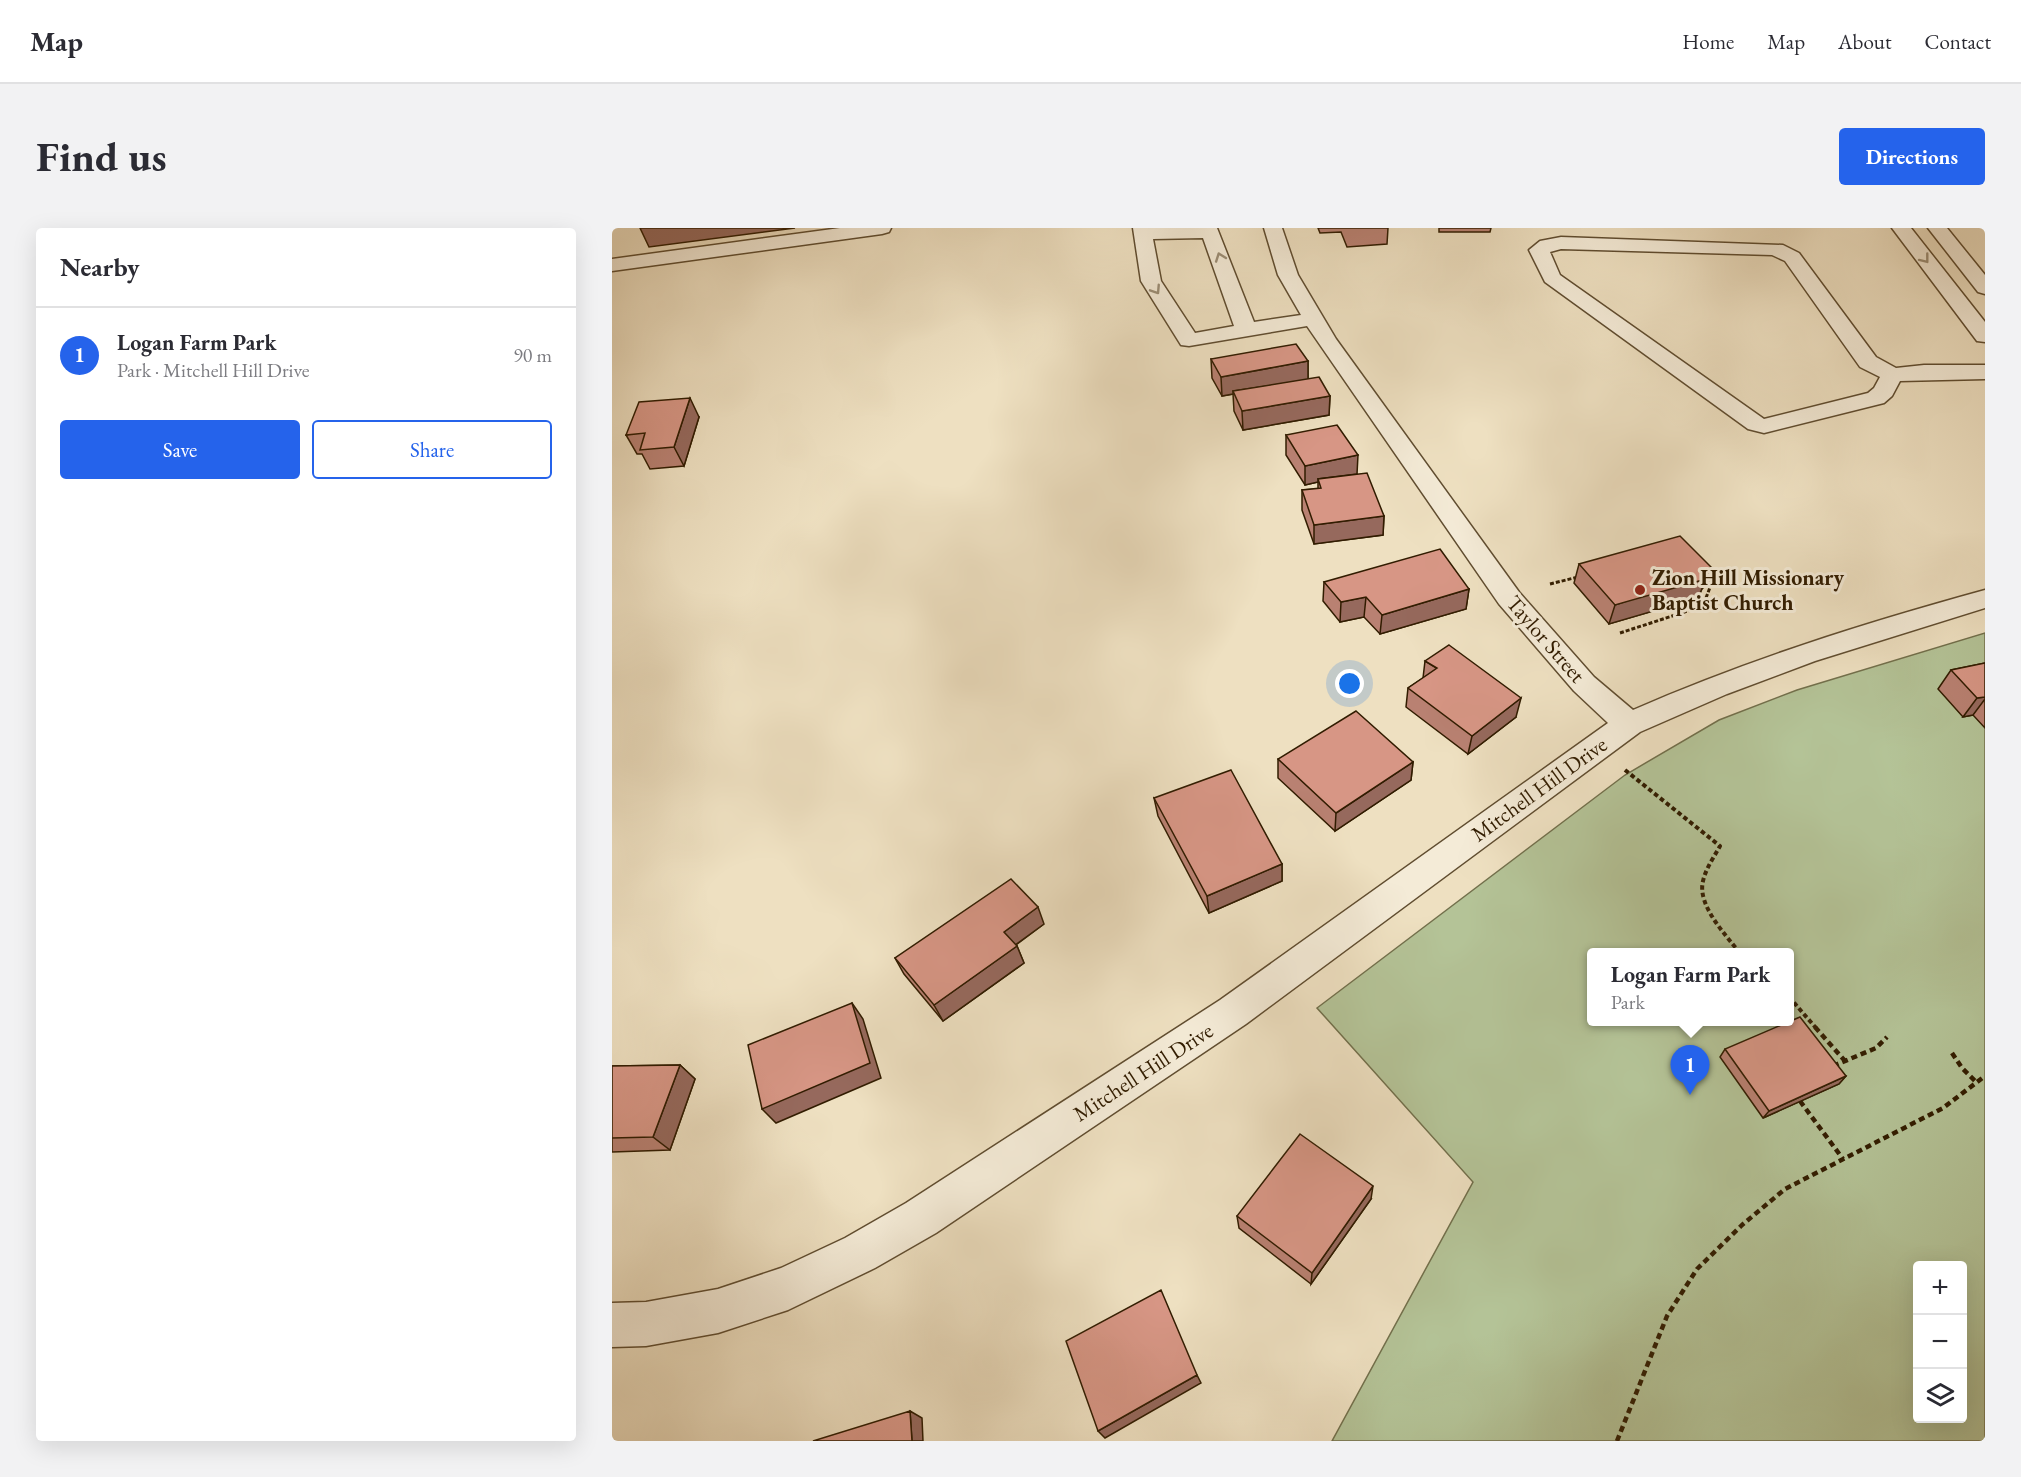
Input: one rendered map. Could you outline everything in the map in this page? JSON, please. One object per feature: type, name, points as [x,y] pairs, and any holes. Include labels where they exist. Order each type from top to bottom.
[{"type":"street","points":[[612,265],[882,228]]},
{"type":"street","name":"Taylor Street","points":[[1273,228],[1288,275],[1314,319],[1369,402],[1509,598],[1584,684],[1629,724]]},
{"type":"street","points":[[1901,228],[1985,336]]},
{"type":"street","points":[[1937,228],[1985,288]]},
{"type":"street","points":[[1246,330],[1210,231],[1143,231],[1150,281],[1189,340],[1314,319]]},
{"type":"street","points":[[1892,375],[1884,392],[1876,398],[1764,426],[1756,424],[1552,278],[1539,250],[1547,245],[1561,243],[1628,243],[1648,246],[1757,247],[1784,252],[1798,265],[1868,362],[1892,375],[1924,372],[1985,372]]},
{"type":"street","points":[[1629,724],[1674,703],[1817,650],[1903,621],[1985,599]]},
{"type":"street","name":"Mitchell Hill Drive","points":[[612,1325],[646,1324],[718,1311],[788,1288],[860,1253],[921,1218],[1233,1012],[1629,724]]},
{"type":"path","points":[[1620,633],[1703,606],[1712,582],[1704,574]]},
{"type":"path","points":[[1550,584],[1582,576]]},
{"type":"path","points":[[1622,767],[1720,846],[1704,878],[1702,890],[1723,932],[1736,948]]},
{"type":"path","points":[[1794,1003],[1845,1061]]},
{"type":"path","points":[[1827,1069],[1876,1048],[1887,1037]]},
{"type":"path","points":[[1952,1053],[1962,1068],[1977,1083]]},
{"type":"path","points":[[1617,1441],[1667,1316],[1697,1269],[1742,1225],[1785,1189],[1943,1108],[1985,1076]]},
{"type":"path","points":[[1800,1101],[1843,1159]]},
{"type":"green space","points":[[1985,633],[1985,1441],[1332,1441],[1473,1182],[1317,1008],[1625,775],[1719,720],[1797,690]]},
{"type":"building","points":[[1296,344],[1308,361],[1221,377],[1211,359]]},
{"type":"building","points":[[1319,377],[1330,396],[1242,411],[1233,391]]},
{"type":"building","points":[[690,398],[674,447],[640,450],[645,433],[626,435],[639,402]]},
{"type":"building","points":[[1337,425],[1358,455],[1305,466],[1286,435]]},
{"type":"building","points":[[1367,473],[1384,516],[1314,525],[1302,490],[1321,488],[1318,479]]},
{"type":"building","points":[[1680,536],[1711,567],[1705,574],[1706,579],[1615,605],[1579,564]]},
{"type":"building","points":[[1440,549],[1469,589],[1382,615],[1366,597],[1341,602],[1324,582]]},
{"type":"building","points":[[1449,645],[1521,698],[1472,736],[1408,688],[1437,668],[1425,661]]},
{"type":"building","points":[[1985,663],[1985,697],[1977,698],[1951,670]]},
{"type":"building","points":[[1356,711],[1413,762],[1336,813],[1278,759]]},
{"type":"building","points":[[1231,770],[1282,864],[1207,896],[1154,798]]},
{"type":"building","points":[[1011,879],[1038,907],[1004,932],[1017,946],[934,1005],[895,958]]},
{"type":"building","points":[[852,1003],[870,1063],[762,1109],[748,1045]]},
{"type":"building","points":[[1800,1017],[1846,1076],[1769,1111],[1725,1049],[1779,1026],[1794,1026],[1794,1020]]},
{"type":"building","points":[[680,1065],[653,1137],[612,1138],[612,1066]]},
{"type":"building","points":[[1300,1134],[1373,1186],[1312,1273],[1237,1216]]},
{"type":"building","points":[[1161,1290],[1197,1375],[1098,1431],[1066,1341]]},
{"type":"building","points":[[910,1411],[912,1441],[813,1441]]},
{"type":"place","name":"Zion Hill Missionary Baptist Church","points":[[1640,590]]},
{"type":"place","name":"Logan Farm Park","points":[[1690,1095]]}]
